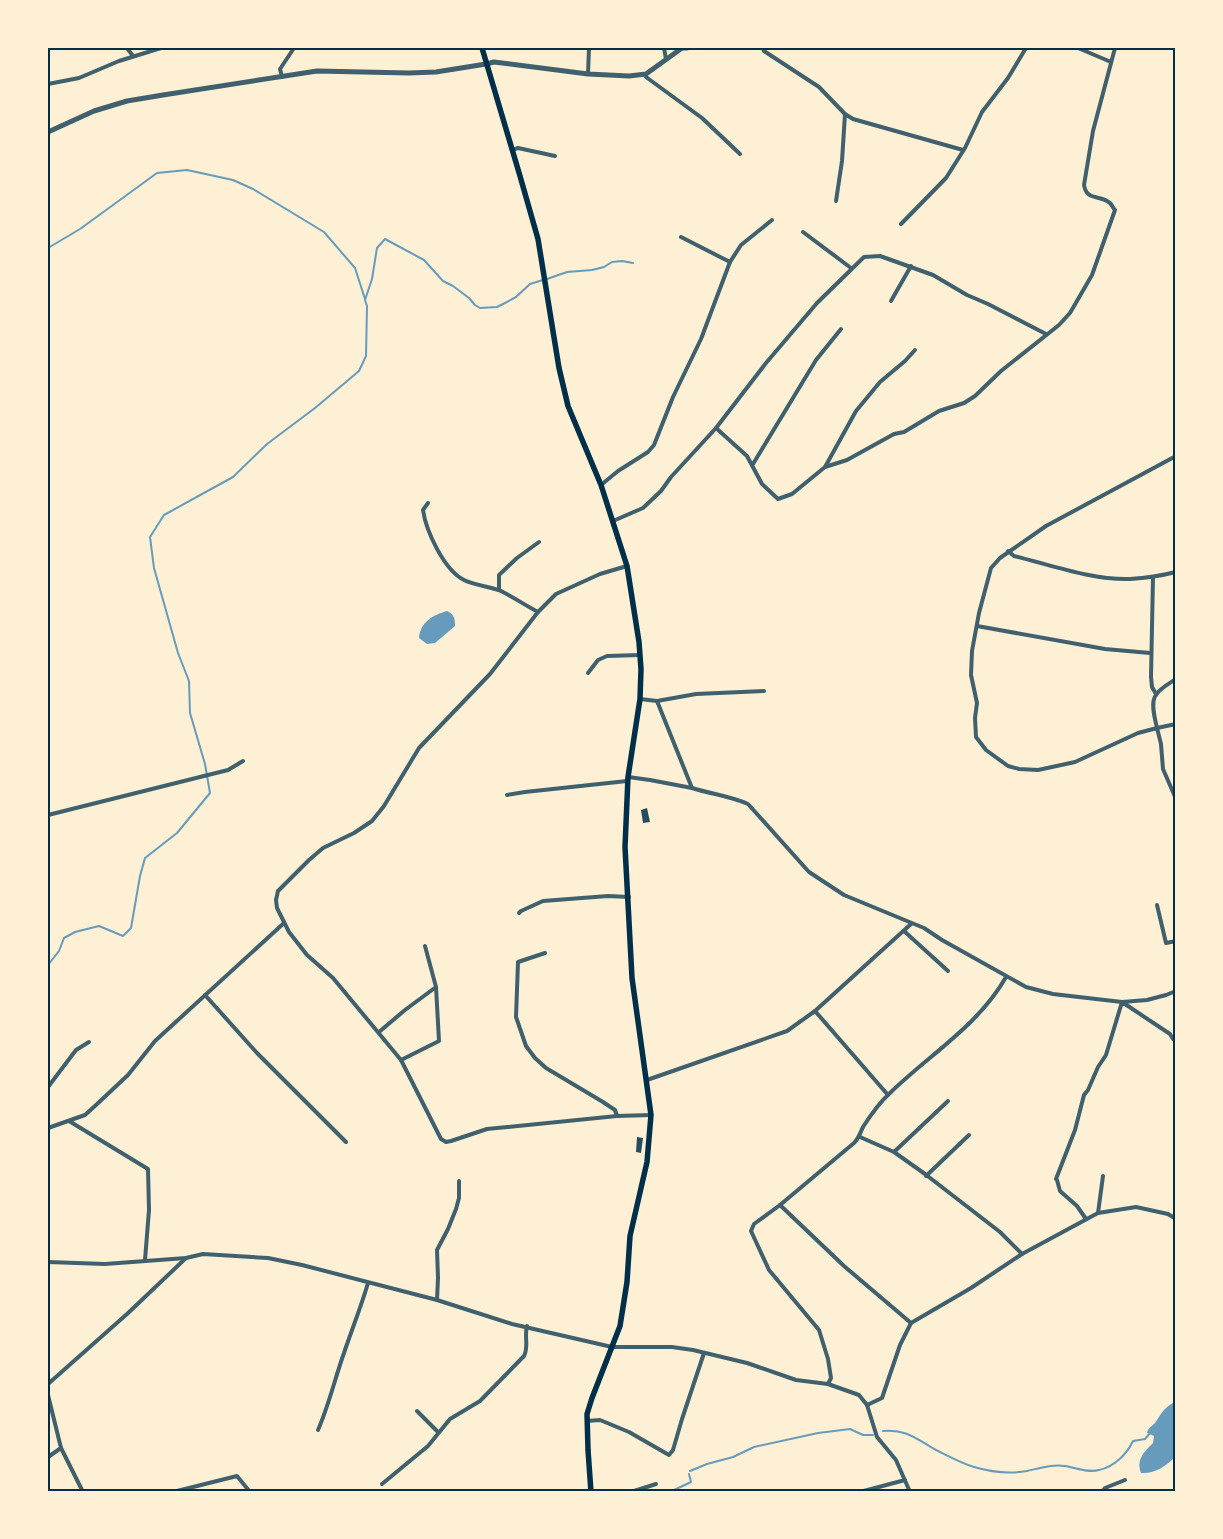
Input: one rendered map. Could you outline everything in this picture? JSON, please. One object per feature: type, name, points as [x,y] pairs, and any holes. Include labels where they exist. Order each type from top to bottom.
[{"type":"main road","points":[[482,48],[538,239],[559,368],[568,406],[601,485],[627,566],[640,655],[640,699],[627,779],[625,848],[632,978],[647,1080],[650,1115],[647,1162],[630,1236],[627,1282],[620,1326],[592,1398],[587,1421],[591,1492]]},
{"type":"street","points":[[127,48],[133,56]]},
{"type":"street","points":[[48,84],[79,78],[133,56],[161,48]]},
{"type":"street","points":[[282,77],[280,69],[294,48]]},
{"type":"street","points":[[588,74],[589,48]]},
{"type":"street","points":[[664,48],[666,59]]},
{"type":"street","points":[[48,132],[94,111],[127,101],[318,71],[436,72],[494,62],[588,74],[629,76],[646,74],[682,48],[687,48]]},
{"type":"street","points":[[763,48],[764,51],[819,87],[845,114],[853,119],[964,150]]},
{"type":"street","points":[[901,224],[946,178],[964,150],[982,112],[1008,78],[1026,48]]},
{"type":"street","points":[[1078,48],[1111,62]]},
{"type":"street","points":[[716,428],[738,447],[752,464],[762,484],[778,499],[792,494],[825,467],[847,460],[894,434],[904,432],[939,411],[964,403],[976,396],[1001,371],[1059,325],[1070,313],[1092,275],[1115,210],[1110,203],[1088,195],[1085,192],[1084,185],[1094,131],[1115,48]]},
{"type":"street","points":[[646,74],[646,77],[702,118],[740,154]]},
{"type":"street","points":[[836,201],[842,161],[845,114]]},
{"type":"street","points":[[512,150],[518,148],[555,156]]},
{"type":"street","points":[[601,485],[618,471],[648,452],[654,445],[673,397],[701,339],[730,262],[741,245],[772,220]]},
{"type":"street","points":[[803,232],[851,268]]},
{"type":"street","points":[[682,237],[730,262]]},
{"type":"street","points":[[613,521],[643,508],[662,491],[671,477],[716,428],[779,347],[817,303],[864,257],[880,256],[933,275],[967,295],[1046,334]]},
{"type":"street","points":[[891,301],[911,266]]},
{"type":"street","points":[[752,464],[816,360],[826,345],[841,329]]},
{"type":"street","points":[[825,467],[856,411],[880,382],[915,350]]},
{"type":"street","points":[[1176,456],[1046,526],[1008,551],[991,568],[979,613],[972,651],[971,675],[978,703],[975,718],[976,737],[986,750],[1008,766],[1019,770],[1038,770],[1078,761],[1138,732],[1176,724]]},
{"type":"street","points":[[428,503],[423,510],[424,520],[448,568],[462,579],[473,584],[499,590],[538,612]]},
{"type":"street","points":[[499,590],[499,574],[539,542]]},
{"type":"street","points":[[1008,551],[1014,556],[1094,575],[1128,579],[1153,578],[1176,572]]},
{"type":"street","points":[[627,566],[600,574],[556,594],[538,612],[490,674],[419,748],[384,806],[372,822],[323,848],[278,891],[276,900],[277,908],[284,923],[307,955],[333,978],[401,1060],[441,1139],[446,1142],[487,1129],[618,1116],[650,1115]]},
{"type":"street","points":[[1153,578],[1150,653],[1152,687],[1156,694]]},
{"type":"street","points":[[977,626],[1105,649],[1150,653]]},
{"type":"street","points":[[588,673],[598,660],[606,656],[640,655]]},
{"type":"street","points":[[1176,679],[1156,694],[1154,700],[1163,769],[1176,799]]},
{"type":"street","points":[[640,699],[657,702],[696,694],[764,691]]},
{"type":"street","points":[[657,702],[692,788]]},
{"type":"street","points":[[48,816],[228,770],[243,761]]},
{"type":"street","points":[[507,795],[627,779],[650,780],[735,799],[748,804],[809,872],[844,895],[924,928],[1026,987],[1053,994],[1122,1002],[1147,1000],[1176,991]]},
{"type":"street","points":[[520,914],[521,911],[542,901],[608,896],[629,897]]},
{"type":"street","points":[[1157,905],[1166,943],[1176,941]]},
{"type":"street","points":[[48,1128],[86,1115],[128,1075],[155,1041],[284,923]]},
{"type":"street","points":[[647,1080],[787,1032],[816,1011],[911,924]]},
{"type":"street","points":[[904,931],[948,971]]},
{"type":"street","points":[[401,1060],[439,1041],[436,987],[425,946]]},
{"type":"street","points":[[545,953],[518,962],[516,1016],[526,1046],[546,1068],[615,1110],[618,1116]]},
{"type":"street","points":[[828,1384],[830,1378],[828,1359],[818,1330],[769,1270],[751,1232],[754,1224],[780,1205],[860,1137],[863,1128],[888,1095],[977,1016],[998,991],[1006,977]]},
{"type":"street","points":[[379,1032],[436,987]]},
{"type":"street","points":[[205,995],[257,1054],[346,1142]]},
{"type":"street","points":[[1122,1002],[1170,1034],[1173,1040]]},
{"type":"street","points":[[1086,1219],[1077,1206],[1060,1191],[1056,1180],[1075,1130],[1084,1095],[1098,1066],[1106,1055],[1122,1002]]},
{"type":"street","points":[[816,1011],[888,1095]]},
{"type":"street","points":[[48,1087],[76,1050],[89,1042]]},
{"type":"street","points":[[894,1152],[948,1101]]},
{"type":"street","points":[[69,1121],[148,1169],[149,1210],[145,1260]]},
{"type":"street","points":[[926,1176],[970,1135]]},
{"type":"street","points":[[860,1137],[894,1152],[1000,1232],[1022,1254]]},
{"type":"street","points":[[1098,1213],[1103,1176]]},
{"type":"street","points":[[437,1300],[437,1250],[456,1209],[459,1198],[459,1181]]},
{"type":"street","points":[[780,1205],[844,1266],[911,1324]]},
{"type":"street","points":[[867,1406],[882,1398],[900,1345],[911,1324],[1022,1254],[1098,1213],[1136,1207],[1168,1214],[1176,1219]]},
{"type":"street","points":[[48,1262],[104,1264],[186,1258],[203,1254],[268,1258],[437,1300],[512,1324],[612,1347],[672,1347],[704,1352],[747,1363],[796,1380],[828,1384],[859,1395],[867,1406],[877,1437],[896,1460],[910,1492]]},
{"type":"street","points":[[48,1384],[127,1314],[186,1258]]},
{"type":"street","points":[[318,1430],[368,1283]]},
{"type":"street","points":[[382,1484],[428,1446],[450,1418],[480,1401],[524,1356],[526,1352],[525,1333],[527,1326]]},
{"type":"street","points":[[587,1421],[600,1420],[629,1432],[669,1455],[673,1450],[704,1352]]},
{"type":"street","points":[[48,1395],[61,1448],[83,1492]]},
{"type":"street","points":[[417,1411],[438,1432]]},
{"type":"street","points":[[48,1457],[61,1448]]},
{"type":"street","points":[[173,1492],[237,1476],[250,1492]]},
{"type":"street","points":[[860,1492],[905,1480]]},
{"type":"street","points":[[1102,1492],[1105,1488],[1124,1480]]},
{"type":"street","points":[[631,1492],[656,1484]]},
{"type":"water","points":[[447,611],[454,617],[455,626],[435,643],[427,644],[419,638],[422,628],[428,620]]},
{"type":"water","points":[[1175,1402],[1175,1457],[1160,1469],[1141,1473],[1140,1460],[1153,1443],[1154,1436],[1147,1433],[1148,1430],[1165,1408]]},
{"type":"building","points":[[647,808],[650,822],[643,823],[641,810]]},
{"type":"building","points":[[637,1137],[643,1138],[641,1153],[636,1152]]},
{"type":"waterway","points":[[48,248],[80,229],[157,173],[187,170],[233,180],[253,189],[324,232],[355,268],[365,299]]},
{"type":"waterway","points":[[48,965],[59,951],[64,938],[75,932],[99,926],[123,936],[131,928],[145,858],[177,833],[210,793],[205,764],[190,713],[189,681],[178,653],[154,568],[150,537],[164,515],[233,477],[267,444],[315,408],[359,371],[366,356],[367,306],[365,300],[372,279],[377,248],[385,239],[424,260],[443,281],[453,286],[480,308],[497,307],[516,297],[530,284],[543,280]]},
{"type":"waterway","points":[[547,279],[567,272],[604,267],[612,262],[633,263]]},
{"type":"waterway","points":[[690,1471],[733,1457],[754,1447],[818,1433],[850,1429],[863,1435],[873,1435]]},
{"type":"waterway","points":[[883,1431],[905,1433],[964,1464],[1007,1472],[1021,1472],[1056,1466],[1087,1471],[1099,1470],[1115,1463],[1124,1455],[1133,1441],[1145,1439],[1150,1433]]},
{"type":"waterway","points":[[670,1492],[691,1482],[689,1474]]}]
